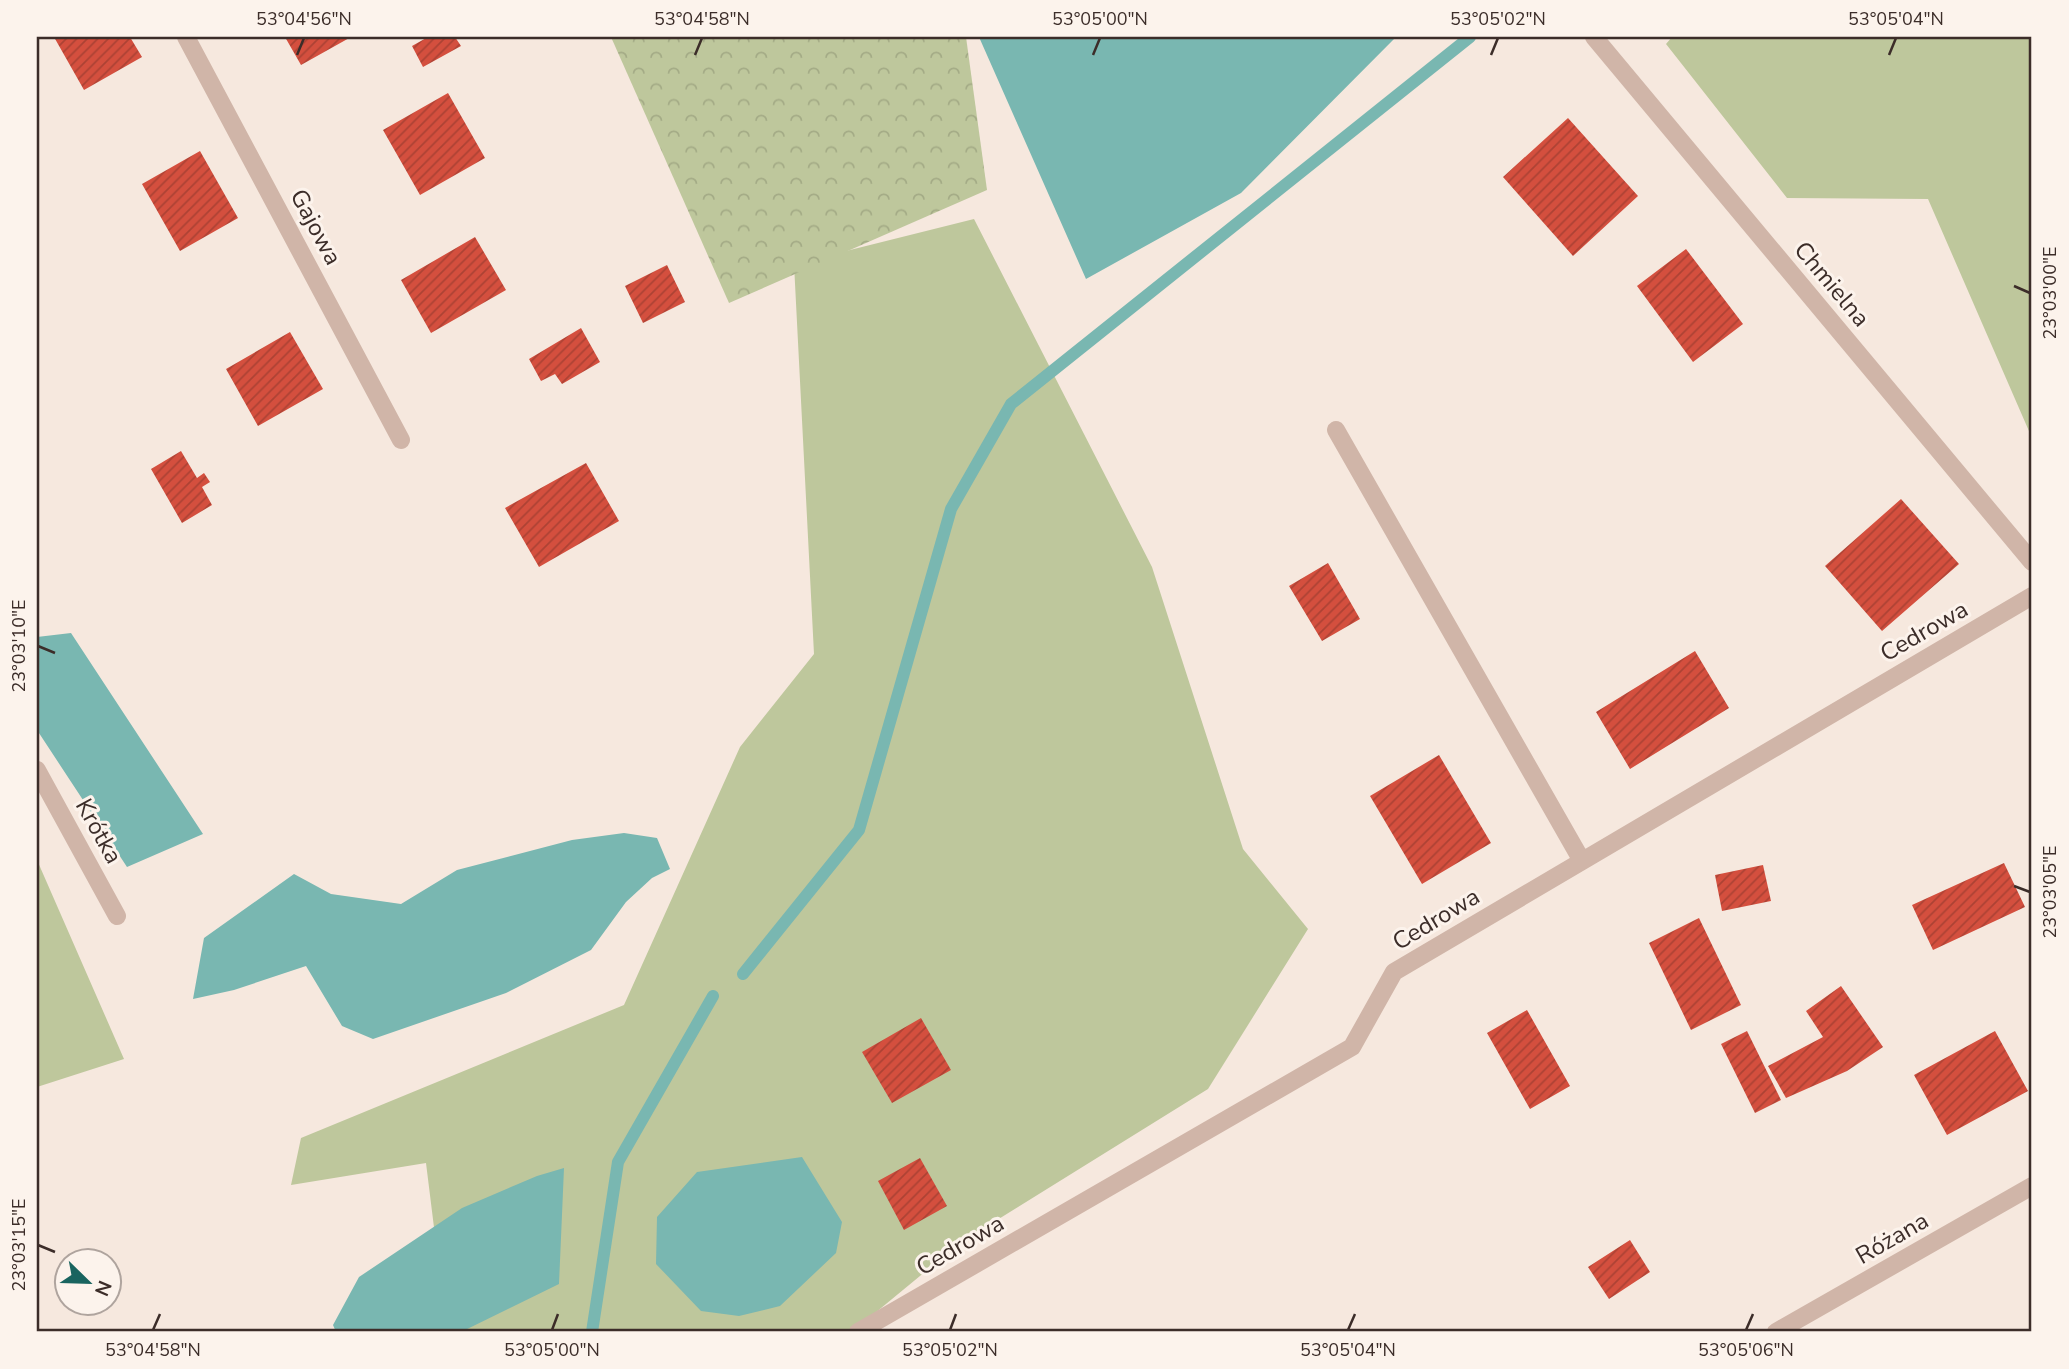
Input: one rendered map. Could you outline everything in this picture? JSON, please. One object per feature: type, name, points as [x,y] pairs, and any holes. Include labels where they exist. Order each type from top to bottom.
[{"type":"street","name":"Gajowa","points":[[186,37],[401,440]]},
{"type":"street","name":"Chmielna","points":[[1594,37],[2032,562]]},
{"type":"street","points":[[1336,430],[1582,861]]},
{"type":"street","name":"Cedrowa","points":[[858,1332],[1352,1047],[1394,972],[2032,596]]},
{"type":"street","name":"Krótka","points":[[37,770],[117,916]]},
{"type":"street","name":"Różana","points":[[1776,1332],[2032,1186]]},
{"type":"green space","points":[[611,37],[966,37],[987,190],[729,303]]},
{"type":"green space","points":[[1672,37],[2032,37],[2032,438],[1928,199],[1787,198],[1666,44]]},
{"type":"green space","points":[[974,219],[1152,567],[1243,849],[1308,929],[1208,1089],[960,1243],[852,1332],[447,1332],[426,1163],[291,1185],[301,1138],[624,1005],[740,747],[814,654],[794,264]]},
{"type":"green space","points":[[37,860],[124,1059],[37,1087]]},
{"type":"water","points":[[979,37],[1396,37],[1241,193],[1086,279]]},
{"type":"water","points":[[71,633],[203,834],[127,867],[37,730],[37,637]]},
{"type":"water","points":[[624,833],[657,838],[670,869],[652,878],[626,902],[591,950],[506,993],[373,1039],[342,1026],[306,966],[234,990],[193,999],[204,938],[294,874],[331,894],[401,904],[457,870],[572,840]]},
{"type":"water","points":[[802,1157],[842,1222],[836,1253],[780,1306],[739,1316],[701,1311],[656,1264],[657,1217],[697,1172]]},
{"type":"water","points":[[564,1168],[559,1284],[461,1332],[336,1332],[333,1325],[359,1277],[462,1208],[537,1176]]},
{"type":"building","points":[[54,37],[130,37],[142,57],[84,90]]},
{"type":"building","points":[[285,37],[351,37],[301,65]]},
{"type":"building","points":[[428,37],[455,37],[461,46],[423,67],[412,46]]},
{"type":"building","points":[[448,93],[485,158],[420,195],[383,130]]},
{"type":"building","points":[[1568,118],[1638,196],[1573,256],[1503,177]]},
{"type":"building","points":[[200,151],[238,218],[180,251],[142,184]]},
{"type":"building","points":[[475,237],[506,290],[431,333],[401,280]]},
{"type":"building","points":[[1686,249],[1743,324],[1693,362],[1637,286]]},
{"type":"building","points":[[667,265],[685,302],[643,323],[625,286]]},
{"type":"building","points":[[581,328],[600,362],[562,384],[555,374],[541,381],[529,359]]},
{"type":"building","points":[[290,332],[323,389],[258,426],[226,369]]},
{"type":"building","points":[[181,451],[197,478],[204,473],[210,482],[202,487],[212,505],[182,523],[151,469]]},
{"type":"building","points":[[586,463],[619,521],[539,567],[505,508]]},
{"type":"building","points":[[1901,499],[1959,564],[1882,631],[1825,566]]},
{"type":"building","points":[[1328,563],[1360,619],[1322,641],[1289,586]]},
{"type":"building","points":[[1695,651],[1729,708],[1630,769],[1596,712]]},
{"type":"building","points":[[1439,755],[1491,843],[1422,884],[1370,796]]},
{"type":"building","points":[[2004,863],[2025,907],[1933,950],[1912,905]]},
{"type":"building","points":[[1763,865],[1771,901],[1722,911],[1715,875]]},
{"type":"building","points":[[1699,918],[1741,1005],[1691,1030],[1649,943]]},
{"type":"building","points":[[1841,986],[1883,1047],[1847,1071],[1786,1098],[1768,1066],[1823,1037],[1806,1011]]},
{"type":"building","points":[[1527,1010],[1570,1086],[1530,1109],[1487,1033]]},
{"type":"building","points":[[921,1018],[951,1070],[892,1103],[862,1052]]},
{"type":"building","points":[[1747,1031],[1781,1100],[1755,1113],[1721,1044]]},
{"type":"building","points":[[1995,1031],[2028,1091],[1947,1135],[1914,1075]]},
{"type":"building","points":[[920,1158],[947,1206],[904,1230],[878,1181]]},
{"type":"building","points":[[1630,1240],[1650,1272],[1609,1299],[1588,1267]]},
{"type":"waterway","points":[[743,974],[859,830],[951,509],[1011,404],[1470,37]]},
{"type":"waterway","points":[[592,1332],[618,1162],[713,996]]}]
